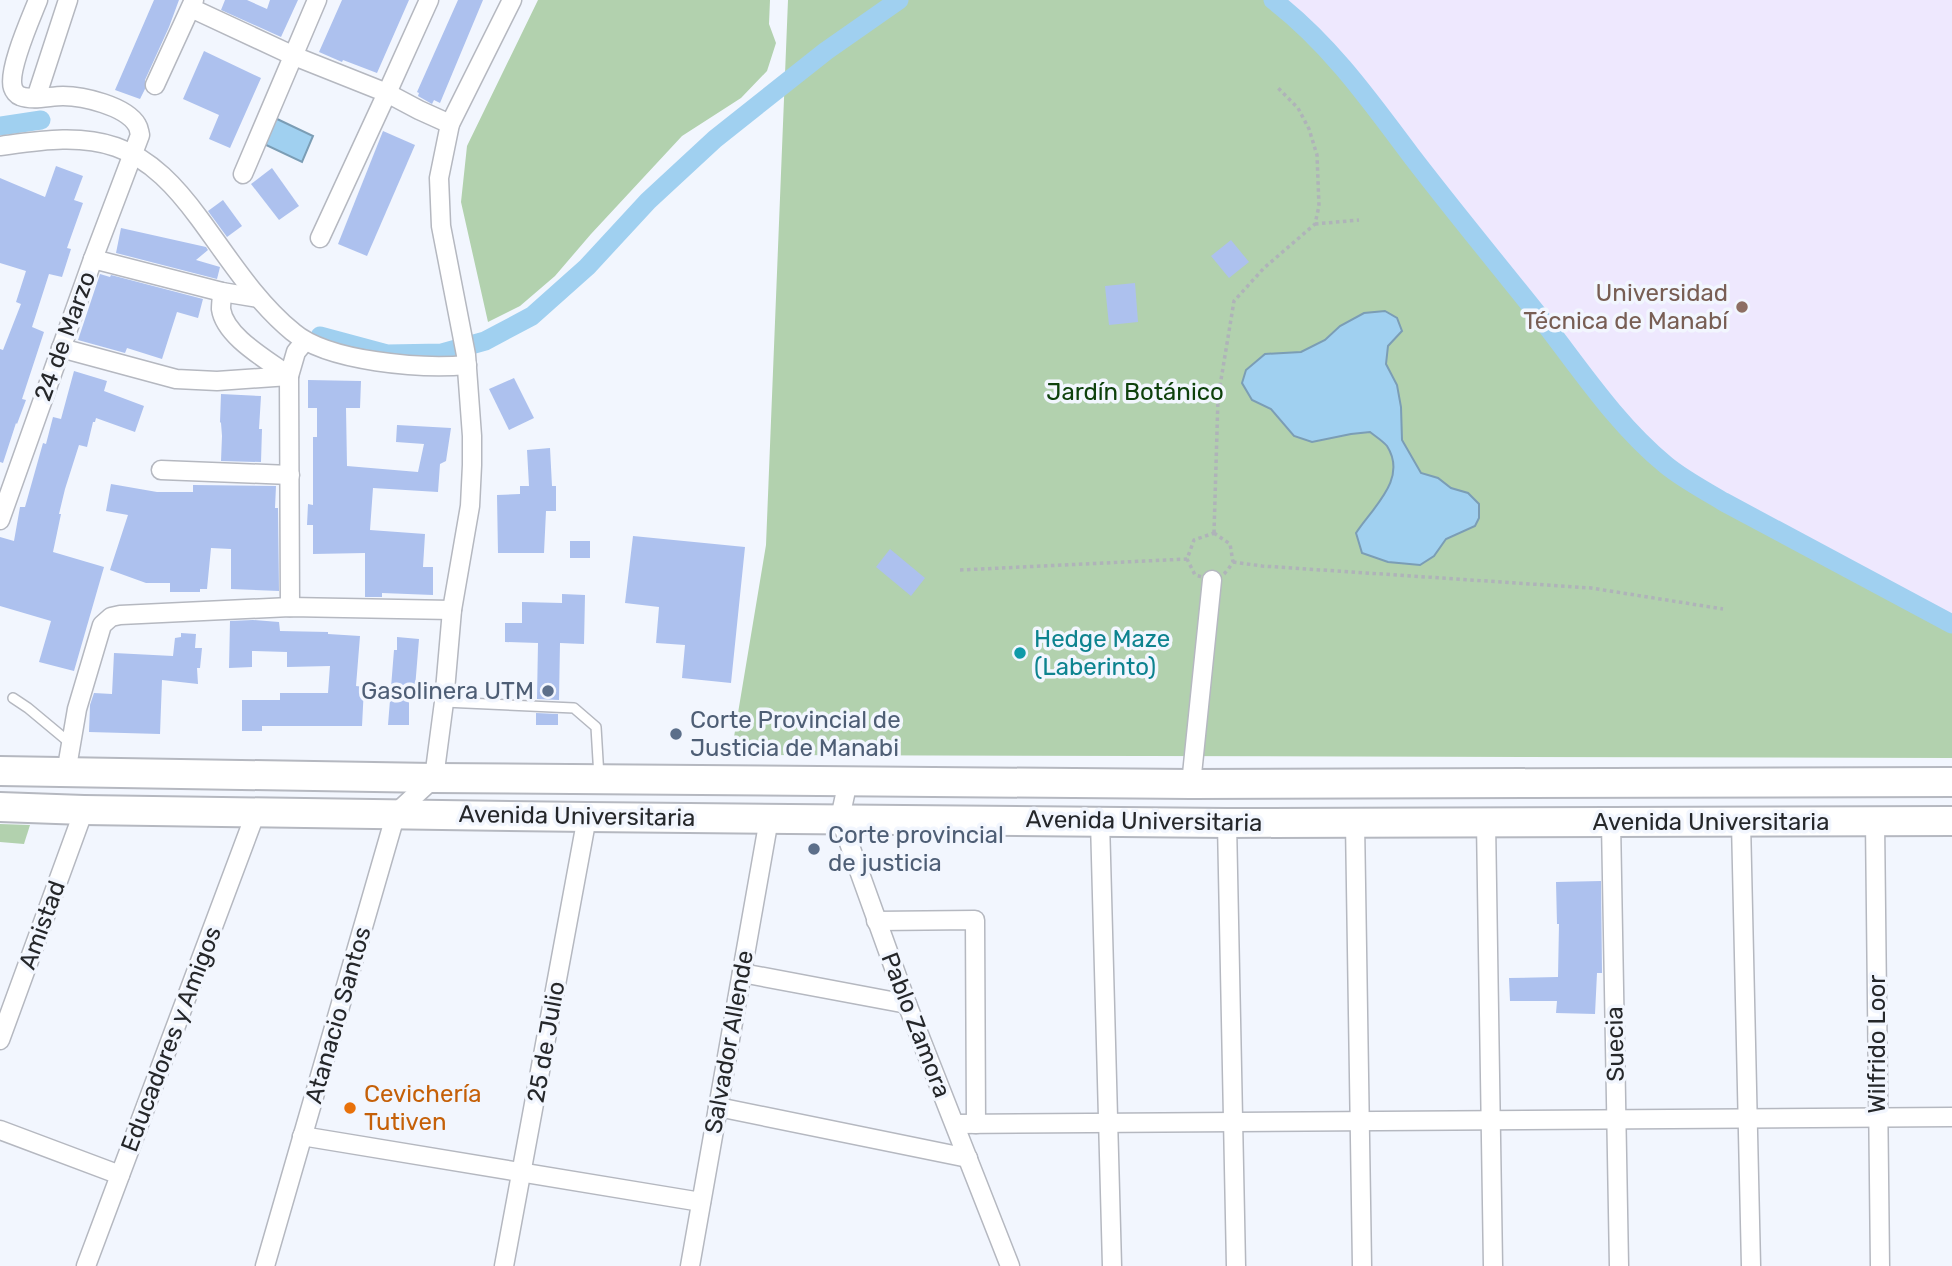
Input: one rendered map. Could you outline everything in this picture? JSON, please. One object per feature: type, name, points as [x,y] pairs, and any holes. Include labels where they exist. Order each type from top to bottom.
[{"type":"main road","name":"Avenida Universitaria","points":[[0,771],[434,778],[1191,784],[1952,782]]},
{"type":"main road","name":"Avenida Universitaria","points":[[0,807],[587,817],[1227,823],[1952,821]]},
{"type":"street","points":[[38,0],[15,61],[12,81],[12,87],[19,96],[36,98],[68,0]]},
{"type":"street","points":[[243,174],[317,0]]},
{"type":"street","points":[[320,238],[429,0]]},
{"type":"street","points":[[396,813],[434,778],[452,610],[470,506],[472,436],[467,360],[441,226],[439,178],[450,124],[512,0]]},
{"type":"street","points":[[155,85],[192,4],[294,56],[387,93],[450,124]]},
{"type":"street","name":"24 de Marzo","points":[[0,520],[140,135],[137,124],[125,113],[91,100],[75,97],[36,98]]},
{"type":"street","points":[[0,146],[44,140],[97,142],[116,146],[153,167],[187,202],[258,298],[283,324],[305,341],[348,355],[388,363],[423,366],[467,360]]},
{"type":"street","points":[[93,259],[222,292],[258,298]]},
{"type":"street","points":[[222,292],[221,310],[232,331],[240,340],[289,376]]},
{"type":"street","points":[[290,607],[289,376],[296,352],[305,341]]},
{"type":"street","points":[[61,348],[176,379],[217,381],[289,376]]},
{"type":"street","points":[[161,470],[290,475]]},
{"type":"street","points":[[1191,784],[1212,580]]},
{"type":"street","points":[[66,773],[78,709],[102,625],[107,619],[120,615],[290,607],[452,610]]},
{"type":"street","points":[[840,818],[848,781]]},
{"type":"street","name":"Amistad","points":[[0,1040],[83,810]]},
{"type":"street","name":"Educadores y Amigos","points":[[86,1266],[256,812]]},
{"type":"street","name":"Atanacio Santos","points":[[265,1266],[396,813]]},
{"type":"street","name":"25 de Julio","points":[[504,1266],[587,817]]},
{"type":"street","name":"Pablo Zamora","points":[[840,818],[906,1004],[1010,1266]]},
{"type":"street","name":"Salvador Allende","points":[[690,1266],[769,819]]},
{"type":"street","points":[[1100,821],[1112,1266]]},
{"type":"street","name":"Wilfrido Loor","points":[[1875,821],[1880,1266]]},
{"type":"street","points":[[1355,822],[1362,1266]]},
{"type":"street","points":[[1486,822],[1493,1266]]},
{"type":"street","name":"Suecia","points":[[1612,822],[1619,1266]]},
{"type":"street","points":[[1741,822],[1751,1266]]},
{"type":"street","points":[[1227,823],[1236,1266]]},
{"type":"street","points":[[876,921],[975,920],[976,1124]]},
{"type":"street","points":[[742,973],[906,1004]]},
{"type":"street","points":[[718,1107],[968,1158]]},
{"type":"street","points":[[955,1124],[1952,1117]]},
{"type":"street","points":[[0,1130],[120,1175]]},
{"type":"street","points":[[302,1136],[701,1202]]},
{"type":"lane","points":[[13,698],[70,743]]},
{"type":"lane","points":[[444,702],[574,708],[596,727],[599,779]]},
{"type":"path","points":[[1278,88],[1298,108],[1309,129],[1317,155],[1319,206],[1315,224]]},
{"type":"path","points":[[1214,533],[1218,398],[1234,301],[1264,268],[1315,224],[1359,220]]},
{"type":"path","points":[[1214,533],[1230,544],[1233,562],[1226,575],[1212,580],[1195,575],[1187,559],[1194,540],[1214,533]]},
{"type":"path","points":[[960,570],[1187,559]]},
{"type":"path","points":[[1233,562],[1591,588],[1723,609]]},
{"type":"shaded area","name":"Universidad Técnica de Manabí","points":[[1273,0],[1952,0],[1952,624],[1724,502],[1689,481],[1653,453],[1626,427],[1600,395],[1350,75],[1312,33]]},
{"type":"green space","points":[[538,0],[770,0],[769,24],[776,43],[767,71],[741,98],[682,136],[555,276],[520,306],[488,322],[461,202],[467,146]]},
{"type":"green space","name":"Jardín Botánico","points":[[788,0],[1273,0],[1312,34],[1347,72],[1598,394],[1648,449],[1679,475],[1724,502],[1952,624],[1952,758],[731,755],[766,545]]},
{"type":"green space","points":[[0,824],[30,825],[24,844],[0,842]]},
{"type":"water","points":[[275,118],[313,136],[302,162],[264,144]]},
{"type":"water","points":[[1385,311],[1397,318],[1402,331],[1388,346],[1386,364],[1397,385],[1402,440],[1421,473],[1468,493],[1479,504],[1479,518],[1475,526],[1446,539],[1434,556],[1420,565],[1388,562],[1362,553],[1356,533],[1379,503],[1391,481],[1392,458],[1387,446],[1370,432],[1312,442],[1294,436],[1271,409],[1252,400],[1242,383],[1246,370],[1265,354],[1301,352],[1325,340],[1340,326],[1364,313]]},
{"type":"building","points":[[154,0],[179,0],[145,80],[145,89],[140,99],[115,90]]},
{"type":"building","points":[[225,0],[247,0],[267,9],[270,0],[298,0],[281,37],[221,10]]},
{"type":"building","points":[[342,0],[409,0],[377,73],[319,52]]},
{"type":"building","points":[[458,0],[483,0],[440,103],[434,100],[432,104],[418,96],[417,92]]},
{"type":"building","points":[[204,51],[261,78],[230,148],[209,139],[219,115],[183,99]]},
{"type":"building","points":[[383,131],[415,145],[367,256],[338,244]]},
{"type":"building","points":[[56,166],[83,176],[74,200],[83,203],[67,248],[71,249],[62,277],[49,274],[32,327],[44,332],[22,399],[26,400],[3,463],[0,462],[0,349],[3,350],[21,304],[16,302],[26,271],[0,263],[0,178],[45,197]]},
{"type":"building","points":[[272,168],[299,206],[279,220],[251,184]]},
{"type":"building","points":[[223,200],[242,226],[227,237],[208,211]]},
{"type":"building","points":[[121,228],[206,247],[208,250],[196,260],[220,267],[217,279],[116,253]]},
{"type":"building","points":[[1231,240],[1249,262],[1229,278],[1211,256]]},
{"type":"building","points":[[100,274],[203,299],[198,318],[177,312],[162,359],[127,348],[125,353],[78,340]]},
{"type":"building","points":[[1135,283],[1138,322],[1109,325],[1105,286]]},
{"type":"building","points":[[74,371],[107,381],[104,391],[144,406],[135,432],[96,418],[87,447],[79,445],[65,489],[53,552],[104,567],[74,671],[39,662],[51,621],[0,606],[0,537],[14,541],[20,507],[25,507],[53,417],[61,419]]},
{"type":"building","points":[[514,378],[534,418],[509,430],[489,389]]},
{"type":"building","points":[[308,380],[361,381],[360,408],[346,408],[347,466],[418,472],[424,444],[396,442],[397,425],[451,428],[446,461],[440,464],[438,492],[373,488],[370,530],[425,534],[423,567],[433,567],[433,595],[382,593],[382,597],[365,597],[365,553],[313,554],[313,525],[307,525],[308,504],[313,505],[313,437],[317,437],[317,408],[308,408]]},
{"type":"building","points":[[221,394],[261,396],[261,462],[221,461]]},
{"type":"building","points":[[550,448],[552,486],[556,486],[556,511],[546,511],[544,553],[498,553],[497,495],[520,494],[520,486],[529,486],[527,450]]},
{"type":"building","points":[[111,484],[157,492],[193,492],[193,485],[276,486],[279,591],[231,589],[231,549],[211,548],[207,589],[200,589],[200,592],[170,592],[170,583],[146,583],[110,570],[128,515],[106,511]]},
{"type":"building","points":[[633,536],[745,547],[731,683],[682,678],[685,645],[656,643],[659,607],[625,603]]},
{"type":"building","points":[[570,541],[590,541],[590,558],[570,558]]},
{"type":"building","points":[[890,549],[925,578],[911,596],[876,567]]},
{"type":"building","points":[[562,594],[585,595],[584,644],[560,643],[559,700],[537,699],[538,643],[505,642],[505,623],[522,623],[522,602],[562,603]]},
{"type":"building","points":[[230,621],[279,622],[280,631],[360,636],[356,686],[364,687],[362,726],[262,726],[262,731],[242,731],[242,700],[280,700],[280,693],[328,693],[330,666],[287,667],[287,652],[252,651],[252,667],[229,668]]},
{"type":"building","points":[[181,633],[196,634],[195,648],[202,648],[200,668],[197,668],[198,684],[162,680],[160,734],[89,732],[90,705],[94,693],[112,694],[114,653],[173,656],[175,638],[181,637]]},
{"type":"building","points":[[397,637],[419,639],[415,688],[409,688],[409,725],[388,725]]},
{"type":"building","points":[[536,713],[558,714],[558,725],[536,725]]},
{"type":"building","points":[[1601,881],[1602,973],[1597,973],[1595,1014],[1556,1013],[1557,1001],[1510,1001],[1509,978],[1558,977],[1559,924],[1556,882]]},
{"type":"waterway","points":[[320,336],[387,354],[442,353],[485,341],[532,316],[587,267],[648,201],[715,139],[826,51],[899,0]]},
{"type":"waterway","points":[[1273,0],[1312,34],[1347,72],[1598,394],[1648,449],[1679,475],[1724,502],[1952,624]]},
{"type":"waterway","points":[[0,126],[41,120]]},
{"type":"place","name":"Universidad Técnica de Manabí","points":[[1742,307]]},
{"type":"place","name":"Hedge Maze (Laberinto)","points":[[1020,653]]},
{"type":"place","name":"Gasolinera UTM","points":[[548,691]]},
{"type":"place","name":"Corte Provincial de Justicia de Manabi","points":[[676,734]]},
{"type":"place","name":"Corte provincial de justicia","points":[[814,849]]},
{"type":"place","name":"Cevichería Tutiven","points":[[350,1108]]}]
